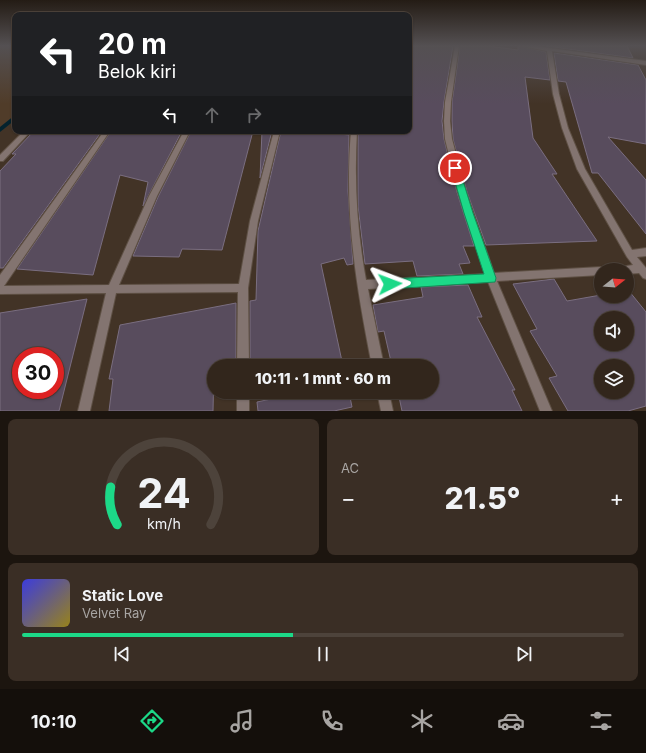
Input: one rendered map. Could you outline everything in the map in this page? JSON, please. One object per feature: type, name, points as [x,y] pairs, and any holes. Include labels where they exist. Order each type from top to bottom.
[{"type":"street","points":[[453,65],[448,92],[447,122],[451,153],[468,213],[491,278],[546,411]]},
{"type":"street","points":[[551,65],[556,94],[565,128],[581,169],[630,254],[643,272]]},
{"type":"street","points":[[0,159],[25,134]]},
{"type":"street","points":[[0,282],[106,134]]},
{"type":"street","points":[[84,411],[112,289],[153,196],[185,134]]},
{"type":"street","points":[[243,359],[243,288],[254,221],[276,134]]},
{"type":"street","points":[[354,134],[352,184],[362,285],[377,359]]},
{"type":"street","points":[[630,254],[646,252]]},
{"type":"street","points":[[362,285],[594,271]]},
{"type":"street","points":[[0,290],[243,288]]},
{"type":"street","points":[[243,399],[243,411]]},
{"type":"street","points":[[384,399],[387,411]]},
{"type":"shaded area","points":[[0,65],[12,65],[12,122],[0,130]]},
{"type":"building","points":[[412,65],[450,65],[442,121],[444,139],[457,192],[474,246],[463,246],[470,263],[459,264],[463,274],[417,276],[413,261],[365,264],[358,206],[358,134],[412,134]]},
{"type":"building","points":[[457,65],[548,65],[550,80],[525,77],[533,138],[557,174],[552,174],[597,241],[486,245],[467,192],[453,139],[452,102]]},
{"type":"building","points":[[556,65],[638,65],[646,80],[646,144],[608,137],[646,180],[646,234],[598,173],[592,173],[566,82],[558,81]]},
{"type":"building","points":[[31,134],[100,134],[3,268],[0,268],[0,171],[16,154],[12,154]]},
{"type":"building","points":[[109,134],[180,134],[143,206],[148,182],[120,175],[93,275],[17,269]]},
{"type":"building","points":[[190,134],[252,134],[222,250],[182,249],[179,257],[133,256],[158,197]]},
{"type":"building","points":[[262,134],[271,134],[260,178]]},
{"type":"building","points":[[280,134],[349,135],[348,191],[353,264],[347,265],[344,258],[321,264],[341,359],[250,359],[250,301],[256,300],[258,231]]},
{"type":"building","points":[[554,279],[567,301],[594,296],[594,303],[634,303],[634,297],[646,312],[646,406],[628,411],[568,411],[549,378],[557,376],[530,331],[537,329],[513,284]]},
{"type":"building","points":[[468,285],[482,317],[477,317],[515,390],[512,390],[522,411],[402,411],[399,399],[439,399],[439,359],[390,359],[384,331],[378,332],[373,305],[423,297],[421,287]]},
{"type":"building","points":[[87,299],[64,391],[64,347],[12,347],[12,399],[62,399],[59,411],[0,411],[0,313]]},
{"type":"building","points":[[236,303],[236,359],[207,359],[207,399],[213,399],[213,411],[109,411],[113,379],[109,379],[120,325]]},
{"type":"building","points":[[271,399],[350,399],[352,407],[334,411],[258,411],[257,402]]},
{"type":"waterway","points":[[0,130],[12,120]]},
{"type":"route","points":[[390,284],[491,278],[468,213],[455,168]]}]
